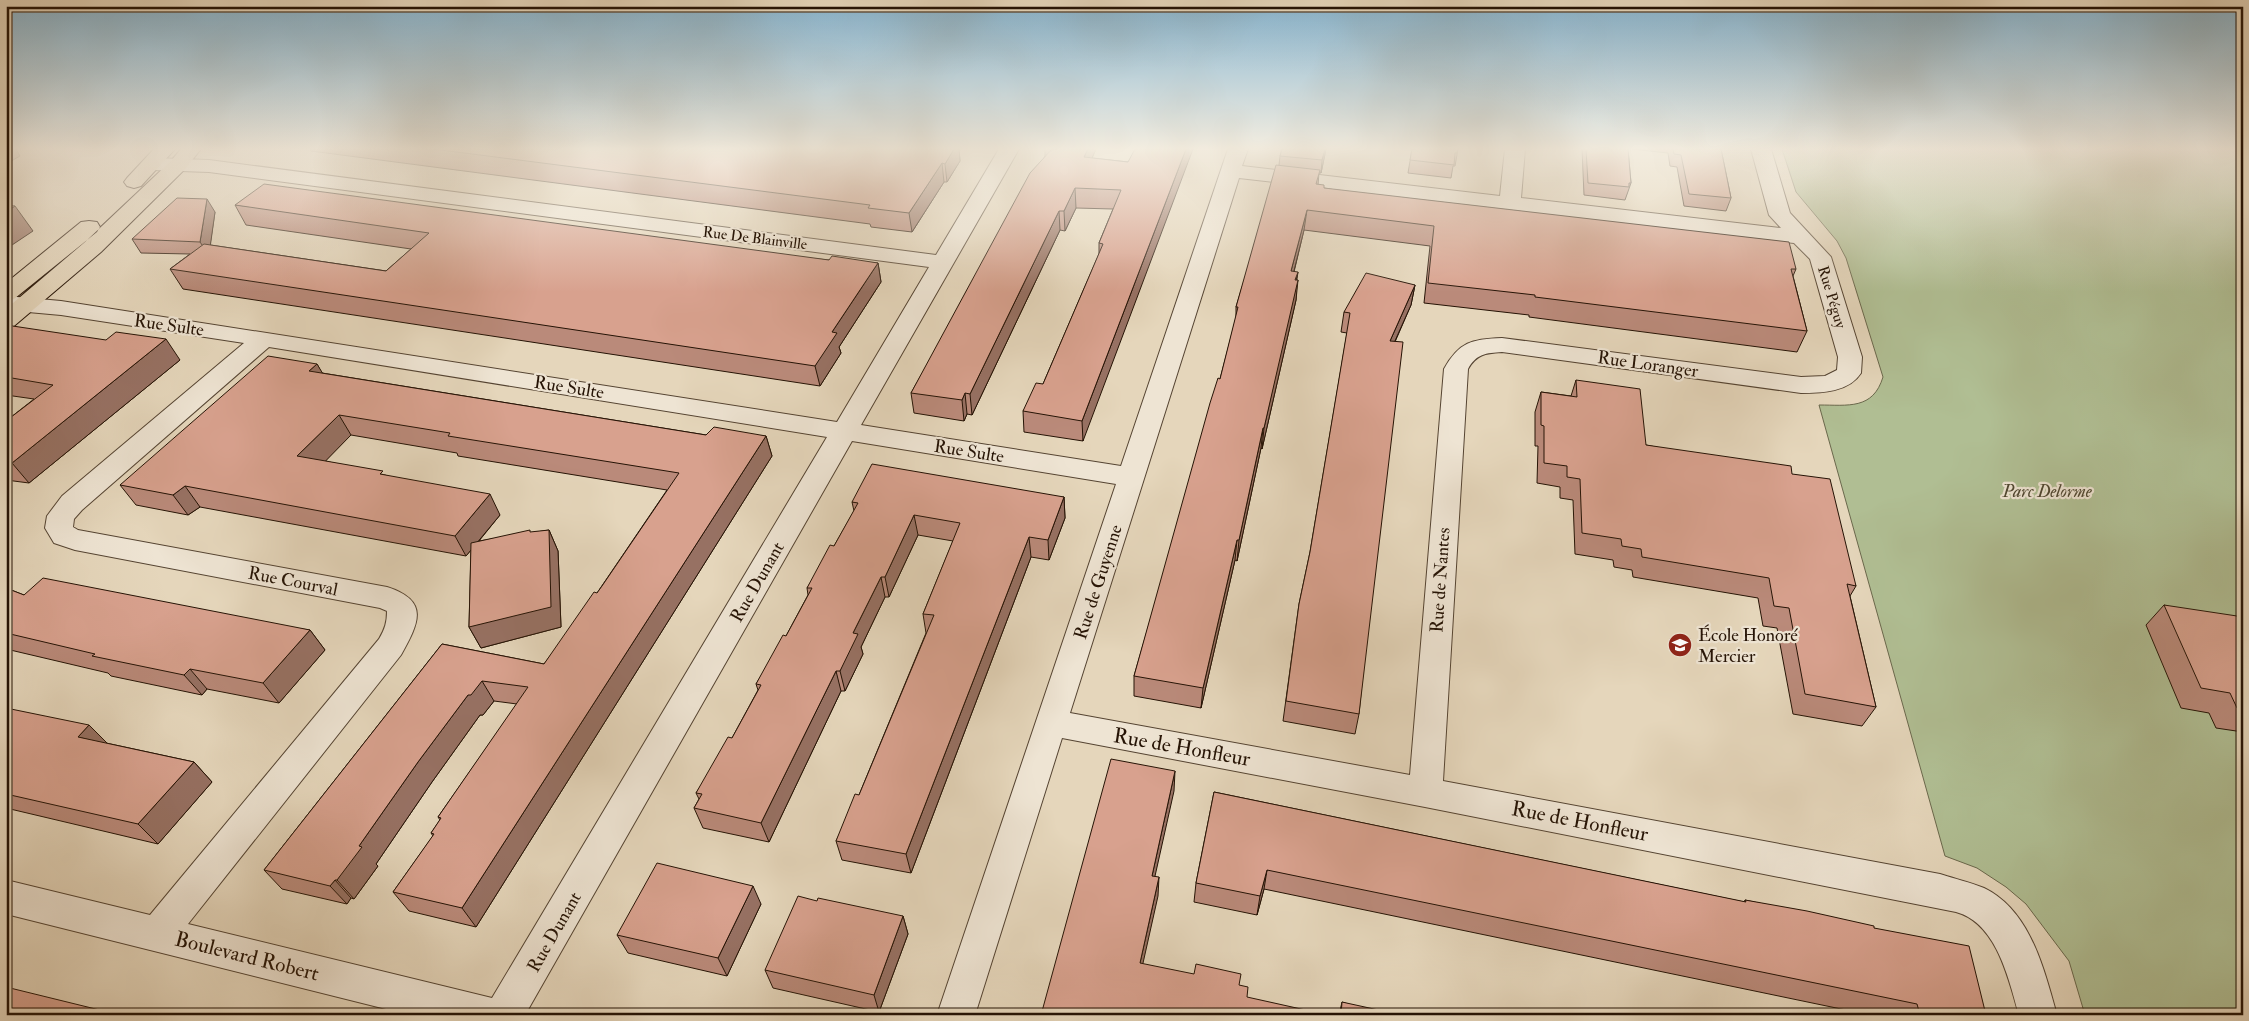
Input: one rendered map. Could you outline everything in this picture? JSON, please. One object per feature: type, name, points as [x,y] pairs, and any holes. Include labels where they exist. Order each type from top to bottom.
[{"type":"main road","points":[[6,321],[13,301],[93,247],[137,197]]},
{"type":"street","name":"Rue De Blainville","points":[[443,197],[941,262]]},
{"type":"street","name":"Rue Dunant","points":[[504,1015],[980,197]]},
{"type":"street","name":"Rue de Guyenne","points":[[956,1015],[1222,197]]},
{"type":"street","points":[[1469,197],[1802,237]]},
{"type":"street","points":[[1510,197],[1510,203]]},
{"type":"street","name":"Rue Péguy","points":[[1775,197],[1780,215],[1820,257],[1850,357],[1849,373]]},
{"type":"street","name":"Rue Sulte","points":[[13,301],[1132,477]]},
{"type":"street","name":"Rue Courval","points":[[157,934],[390,647],[399,631],[403,617],[400,605],[387,598],[75,540],[64,536],[59,528],[61,516],[72,503],[264,339]]},
{"type":"street","name":"Rue Loranger","points":[[1456,369],[1462,355],[1479,346],[1502,345],[1801,385],[1823,385],[1839,381],[1849,373]]},
{"type":"street","name":"Rue de Nantes","points":[[1425,792],[1456,369]]},
{"type":"street","name":"Rue de Honfleur","points":[[1052,723],[1425,792],[1940,891],[1973,901],[1998,921],[2021,955],[2038,1015]]},
{"type":"street","name":"Boulevard Robert","points":[[6,897],[487,1015]]},
{"type":"green space","name":"Parc Delorme","points":[[1800,197],[2243,197],[2243,1015],[2085,1015],[2069,961],[2026,904],[2006,887],[1977,868],[1945,856],[1819,405],[1849,405],[1866,400],[1879,388],[1883,377],[1846,258],[1837,241]]},
{"type":"building","points":[[247,197],[358,197],[829,260],[832,256],[878,263],[832,332],[837,333],[815,366],[170,269],[204,244],[386,271],[429,233],[235,205]]},
{"type":"building","points":[[805,197],[920,197],[909,213],[868,208],[870,205]]},
{"type":"building","points":[[1017,197],[1071,197],[1064,211],[1059,211],[970,394],[965,393],[962,400],[911,393]]},
{"type":"building","points":[[1118,197],[1168,197],[1082,421],[1023,411],[1036,383],[1043,384],[1103,244],[1099,243]]},
{"type":"building","points":[[1267,197],[1398,197],[1789,242],[1796,269],[1791,269],[1807,331],[1535,297],[1535,295],[1428,283],[1434,226],[1307,210],[1291,271],[1298,272],[1295,280],[1298,280],[1203,688],[1134,676],[1210,403],[1218,378],[1220,379],[1238,307],[1236,307]]},
{"type":"building","points":[[177,198],[207,199],[200,242],[132,239]]},
{"type":"building","points":[[6,205],[15,206],[6,212]]},
{"type":"building","points":[[1366,273],[1415,285],[1390,341],[1403,342],[1359,714],[1286,701],[1299,604],[1310,552],[1350,313],[1344,312]]},
{"type":"building","points":[[6,325],[106,340],[116,332],[166,339],[12,463],[6,462],[6,421],[53,385],[6,377]]},
{"type":"building","points":[[268,356],[317,364],[309,371],[706,435],[714,427],[766,436],[462,908],[393,892],[434,834],[431,833],[441,818],[438,817],[528,687],[482,681],[471,695],[468,695],[359,846],[362,847],[337,880],[330,886],[264,870],[442,644],[544,664],[594,592],[597,593],[602,586],[679,473],[448,436],[450,433],[339,415],[297,456],[383,471],[380,474],[490,494],[455,536],[185,486],[173,495],[120,485]]},
{"type":"building","points":[[1576,380],[1640,389],[1646,445],[1791,466],[1792,474],[1830,479],[1856,586],[1847,584],[1876,707],[1805,694],[1789,608],[1774,606],[1769,578],[1642,557],[1641,549],[1622,546],[1621,539],[1582,533],[1580,479],[1567,477],[1567,466],[1544,463],[1544,426],[1541,425],[1541,392],[1577,397]]},
{"type":"building","points":[[872,464],[1064,497],[1048,540],[1029,537],[906,854],[836,841],[855,794],[859,795],[934,615],[923,614],[960,523],[914,515],[885,577],[881,577],[853,633],[858,634],[840,671],[836,671],[761,823],[694,808],[702,794],[696,793],[728,737],[732,738],[761,685],[756,684],[783,635],[786,636],[812,588],[807,588],[830,545],[834,546],[858,503],[852,502]]},
{"type":"building","points":[[530,530],[530,532],[549,530],[551,607],[469,627],[471,543]]},
{"type":"building","points":[[43,578],[310,630],[263,683],[190,669],[184,675],[92,656],[95,654],[6,633],[6,588],[24,595]]},
{"type":"building","points":[[2164,605],[2237,616],[2243,629],[2243,709],[2237,708],[2230,693],[2201,688]]},
{"type":"building","points":[[6,708],[89,725],[78,737],[194,762],[138,824],[6,794]]},
{"type":"building","points":[[1111,759],[1175,771],[1152,876],[1159,877],[1140,963],[1194,974],[1196,964],[1241,974],[1239,985],[1248,987],[1247,997],[1328,1015],[1041,1015]]},
{"type":"building","points":[[1214,792],[1746,902],[1745,900],[1807,911],[1874,926],[1874,928],[1969,946],[1986,1015],[1920,1015],[1917,1004],[1267,870],[1260,896],[1196,883]]},
{"type":"building","points":[[657,863],[753,886],[718,958],[617,935]]},
{"type":"building","points":[[798,896],[817,901],[818,898],[903,916],[874,995],[765,970]]},
{"type":"building","points":[[6,987],[116,1014],[6,1015]]},
{"type":"building","points":[[1342,1002],[1383,1011],[1383,1015],[1341,1015]]},
{"type":"place","name":"École Honoré Mercier","points":[[1680,645]]}]
